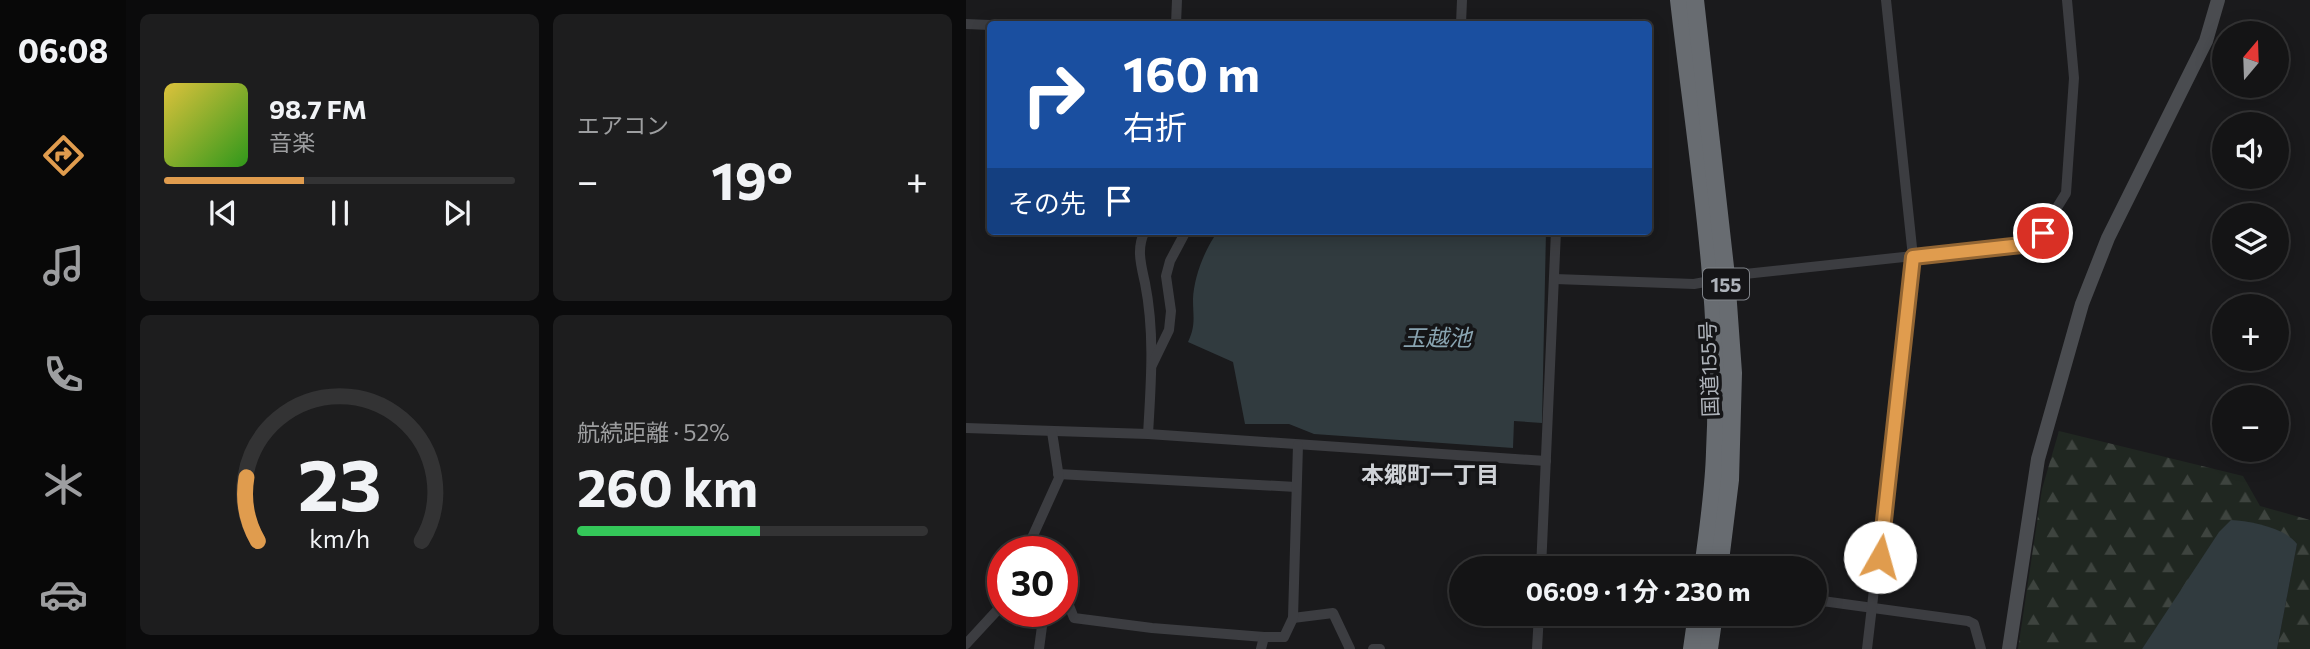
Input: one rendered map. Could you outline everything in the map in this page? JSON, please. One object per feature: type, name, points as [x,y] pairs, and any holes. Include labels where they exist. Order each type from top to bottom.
[{"type":"highway","name":"国道155号","points":[[1679,0],[1734,415],[1720,556]]},
{"type":"highway","name":"国道155号","points":[[1695,0],[1718,279],[1716,450],[1704,556]]},
{"type":"highway","points":[[1692,649],[1695,626]]},
{"type":"highway","points":[[1709,649],[1712,626]]},
{"type":"street","points":[[1176,21],[1177,0]]},
{"type":"street","points":[[1461,21],[1462,0]]},
{"type":"street","points":[[1867,649],[1874,608],[1913,257],[1886,0]]},
{"type":"street","points":[[1555,279],[1694,284],[2035,243],[2064,200],[2074,78],[2067,0]]},
{"type":"street","points":[[2009,649],[2038,459],[2082,304],[2108,238],[2206,41],[2218,0]]},
{"type":"street","points":[[966,24],[987,25]]},
{"type":"street","points":[[1143,235],[1139,258],[1152,318],[1148,434]]},
{"type":"street","points":[[1152,366],[1169,330],[1171,311],[1166,276],[1170,261],[1184,235]]},
{"type":"street","points":[[1542,556],[1556,235]]},
{"type":"street","points":[[966,428],[1148,434],[1546,461]]},
{"type":"street","points":[[1033,536],[1057,485],[1052,432]]},
{"type":"street","points":[[1078,619],[1152,628],[1284,637],[1293,618],[1298,445]]},
{"type":"street","points":[[1058,474],[1296,486]]},
{"type":"street","points":[[1827,602],[1972,622],[1981,649]]},
{"type":"street","points":[[1293,618],[1333,613],[1350,649]]},
{"type":"street","points":[[966,644],[987,621]]},
{"type":"street","points":[[1537,649],[1538,626]]},
{"type":"street","points":[[1040,649],[1042,627]]},
{"type":"street","points":[[1261,649],[1265,637]]},
{"type":"street","points":[[1373,649],[1380,649]]},
{"type":"green space","points":[[2059,431],[2243,476],[2260,506],[2310,520],[2310,649],[2277,649],[2297,544],[2154,632],[2142,649],[2018,649],[2042,489]]},
{"type":"water","name":"玉越池","points":[[1216,235],[1546,235],[1542,423],[1514,421],[1513,448],[1314,434],[1289,424],[1245,424],[1233,362],[1188,342],[1193,326],[1194,290],[1209,246]]},
{"type":"water","points":[[2231,520],[2276,530],[2292,538],[2297,544],[2277,649],[2142,649],[2219,532]]},
{"type":"district","name":"本郷町一丁目","points":[[1430,474]]},
{"type":"route","points":[[1880,557],[1913,257],[2031,244],[2043,233]]}]
